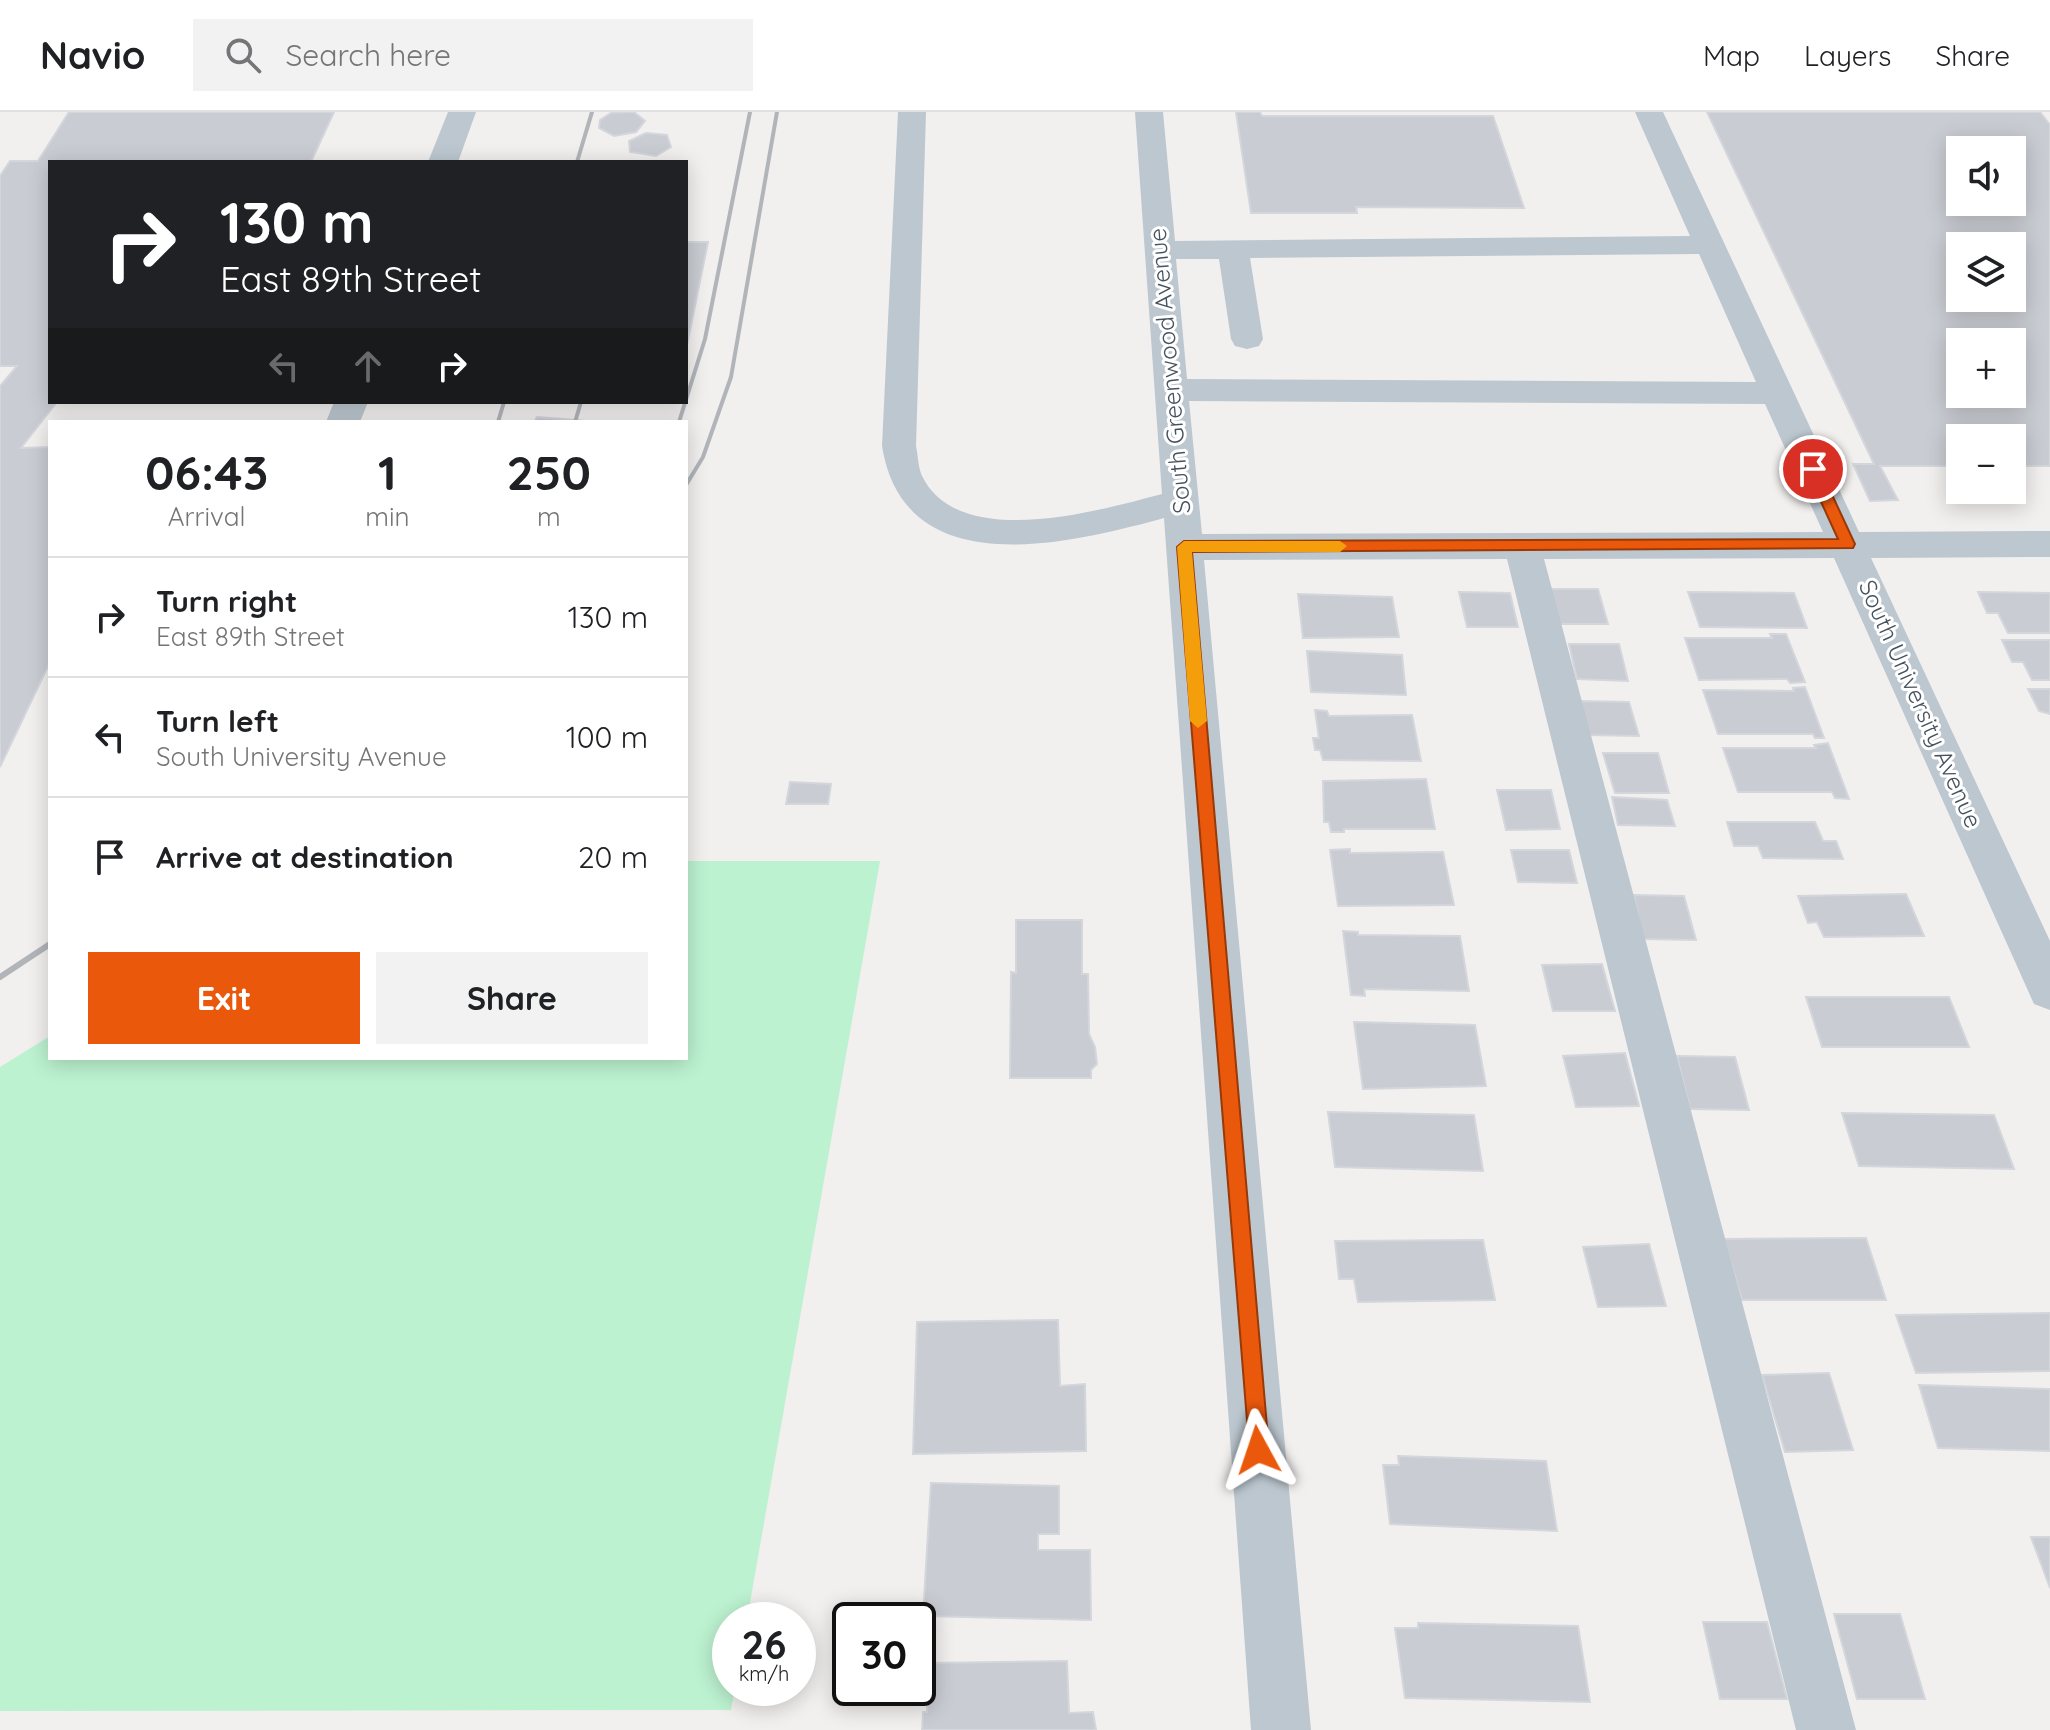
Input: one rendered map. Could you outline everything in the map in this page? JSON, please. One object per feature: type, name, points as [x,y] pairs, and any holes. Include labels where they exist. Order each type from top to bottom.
[{"type":"street","points":[[444,160],[462,112]]},
{"type":"street","points":[[912,112],[899,446],[907,481],[938,516],[998,534],[1069,531],[1180,501]]},
{"type":"street","name":"South Greenwood Avenue","points":[[1149,112],[1281,1730]]},
{"type":"street","name":"South University Avenue","points":[[1649,112],[2050,990]]},
{"type":"street","points":[[1160,250],[1710,245]]},
{"type":"street","points":[[1233,249],[1247,339]]},
{"type":"street","points":[[1172,390],[1778,393]]},
{"type":"street","points":[[1184,547],[2050,544]]},
{"type":"street","points":[[1522,546],[1826,1730]]},
{"type":"green space","points":[[688,861],[880,861],[750,1602],[712,1602],[712,1706],[732,1706],[731,1710],[0,1711],[0,1067],[48,1037],[48,1060],[688,1060]]},
{"type":"building","points":[[69,112],[334,112],[312,160],[48,160],[48,404],[55,404],[21,448],[48,447],[48,666],[0,767],[0,386],[17,366],[0,366],[0,176],[10,161],[38,161]]},
{"type":"building","points":[[634,112],[645,121],[636,132],[614,136],[599,128],[600,120],[611,113]]},
{"type":"building","points":[[1236,112],[1260,112],[1262,116],[1493,116],[1524,208],[1356,207],[1357,213],[1251,213]]},
{"type":"building","points":[[1707,112],[2040,112],[2050,125],[2050,466],[2026,466],[2026,424],[1946,424],[1946,466],[1880,466],[1898,500],[1870,501],[1853,464],[1874,464]]},
{"type":"building","points":[[646,133],[667,135],[671,147],[656,156],[630,152],[629,141]]},
{"type":"building","points":[[688,242],[708,242],[688,340]]},
{"type":"building","points":[[537,417],[576,420],[535,420]]},
{"type":"building","points":[[1546,589],[1598,589],[1608,624],[1555,624]]},
{"type":"building","points":[[1459,592],[1510,593],[1518,627],[1467,627]]},
{"type":"building","points":[[1688,592],[1794,593],[1807,628],[1700,627]]},
{"type":"building","points":[[1978,592],[2050,593],[2050,633],[2008,633],[1998,613],[1987,613]]},
{"type":"building","points":[[1298,594],[1392,597],[1399,637],[1303,638]]},
{"type":"building","points":[[1770,634],[1786,634],[1805,682],[1790,683],[1787,679],[1699,680],[1685,638],[1772,638]]},
{"type":"building","points":[[2002,640],[2050,640],[2050,680],[2032,680],[2023,662],[2012,662]]},
{"type":"building","points":[[1569,644],[1619,644],[1628,681],[1577,679]]},
{"type":"building","points":[[1307,651],[1402,655],[1406,695],[1311,692]]},
{"type":"building","points":[[1805,687],[1824,738],[1815,738],[1813,734],[1718,734],[1703,690],[1794,691],[1793,688]]},
{"type":"building","points":[[2028,689],[2050,689],[2050,714],[2039,711]]},
{"type":"building","points":[[1580,701],[1629,702],[1639,736],[1588,735]]},
{"type":"building","points":[[1315,710],[1327,711],[1329,716],[1412,715],[1421,761],[1323,760],[1320,750],[1315,750],[1313,738],[1319,738]]},
{"type":"building","points":[[1828,743],[1849,799],[1835,798],[1832,792],[1738,792],[1723,748],[1816,748],[1814,745]]},
{"type":"building","points":[[1603,753],[1658,753],[1669,793],[1615,793]]},
{"type":"building","points":[[1426,779],[1435,829],[1344,829],[1344,832],[1331,832],[1329,822],[1324,822],[1323,781]]},
{"type":"building","points":[[790,782],[831,784],[828,804],[786,804]]},
{"type":"building","points":[[1497,790],[1551,790],[1560,829],[1506,830]]},
{"type":"building","points":[[1612,797],[1667,800],[1675,826],[1618,825]]},
{"type":"building","points":[[1727,822],[1815,822],[1823,841],[1836,841],[1843,859],[1763,858],[1758,846],[1734,846]]},
{"type":"building","points":[[1350,849],[1350,853],[1443,852],[1454,905],[1338,906],[1330,850]]},
{"type":"building","points":[[1511,850],[1569,850],[1577,883],[1518,882]]},
{"type":"building","points":[[1906,894],[1924,936],[1824,937],[1817,922],[1808,923],[1798,896]]},
{"type":"building","points":[[1634,895],[1684,896],[1696,940],[1643,939]]},
{"type":"building","points":[[1016,920],[1082,920],[1082,974],[1088,974],[1089,1034],[1095,1047],[1097,1064],[1091,1070],[1091,1078],[1010,1078],[1011,972],[1016,973]]},
{"type":"building","points":[[1343,931],[1358,932],[1358,935],[1460,936],[1469,991],[1364,989],[1365,996],[1351,995]]},
{"type":"building","points":[[1602,964],[1615,1011],[1553,1011],[1542,965]]},
{"type":"building","points":[[1806,997],[1949,997],[1969,1047],[1822,1047]]},
{"type":"building","points":[[1354,1022],[1475,1025],[1486,1086],[1363,1089]]},
{"type":"building","points":[[1625,1053],[1639,1106],[1576,1107],[1563,1056]]},
{"type":"building","points":[[1677,1056],[1735,1057],[1749,1110],[1690,1109]]},
{"type":"building","points":[[1328,1112],[1474,1115],[1483,1171],[1335,1167]]},
{"type":"building","points":[[1842,1113],[1994,1115],[2014,1169],[1859,1166]]},
{"type":"building","points":[[1866,1238],[1886,1300],[1742,1300],[1724,1239]]},
{"type":"building","points":[[1483,1240],[1495,1300],[1358,1302],[1354,1279],[1339,1279],[1335,1241]]},
{"type":"building","points":[[1649,1244],[1666,1306],[1598,1307],[1583,1247]]},
{"type":"building","points":[[2050,1313],[2050,1371],[1916,1373],[1896,1315]]},
{"type":"building","points":[[1058,1320],[1060,1386],[1085,1384],[1086,1451],[913,1454],[917,1322]]},
{"type":"building","points":[[1829,1373],[1853,1450],[1785,1452],[1762,1375]]},
{"type":"building","points":[[1919,1385],[2050,1389],[2050,1451],[1938,1448]]},
{"type":"building","points":[[1398,1456],[1546,1461],[1557,1531],[1390,1524],[1383,1465],[1399,1465]]},
{"type":"building","points":[[931,1483],[1059,1486],[1059,1534],[1038,1534],[1038,1550],[1090,1550],[1091,1620],[936,1616],[936,1602],[924,1602]]},
{"type":"building","points":[[2031,1537],[2050,1537],[2050,1588]]},
{"type":"building","points":[[1834,1614],[1900,1614],[1925,1699],[1857,1699]]},
{"type":"building","points":[[1703,1622],[1767,1622],[1787,1699],[1720,1699]]},
{"type":"building","points":[[1418,1623],[1578,1626],[1590,1702],[1405,1698],[1395,1628],[1418,1628]]},
{"type":"building","points":[[1067,1661],[1069,1713],[1093,1712],[1096,1730],[922,1730],[923,1712],[927,1712],[927,1706],[936,1706],[936,1663]]},
{"type":"railway","points":[[578,160],[592,112]]},
{"type":"railway","points":[[688,393],[705,339],[750,112]]},
{"type":"railway","points":[[688,482],[703,457],[731,377],[777,112]]},
{"type":"railway","points":[[499,420],[503,404]]},
{"type":"railway","points":[[576,420],[580,404]]},
{"type":"railway","points":[[680,420],[685,404]]},
{"type":"railway","points":[[0,977],[48,945]]},
{"type":"slow traffic","points":[[1198,721],[1184,547],[1340,546]]},
{"type":"route","points":[[1258,1450],[1184,547],[1848,544],[1813,469]]}]
